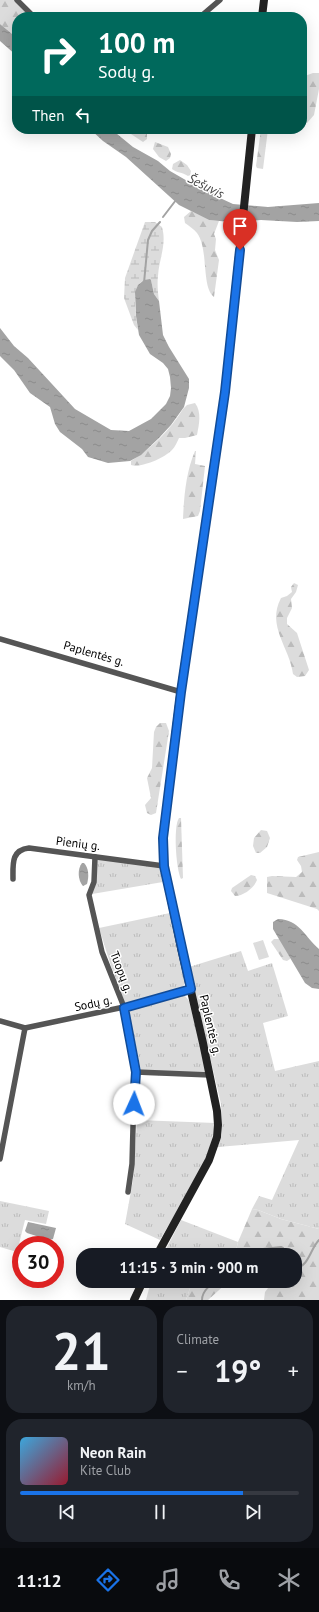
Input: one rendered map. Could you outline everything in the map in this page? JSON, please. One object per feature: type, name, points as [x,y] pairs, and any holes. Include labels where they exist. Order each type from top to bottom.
[{"type":"main road","points":[[263,12],[264,0]]},
{"type":"main road","name":"Paplentės g.","points":[[161,1248],[209,1160],[217,1137],[217,1111],[164,866],[163,838],[164,818],[181,692],[225,392],[252,134]]},
{"type":"main road","points":[[134,1300],[140,1288]]},
{"type":"street","points":[[16,0],[29,12]]},
{"type":"street","points":[[206,12],[220,0]]},
{"type":"street","name":"Paplentės g.","points":[[0,639],[181,692]]},
{"type":"street","name":"Pienių g.","points":[[13,879],[13,862],[17,852],[29,848],[164,866]]},
{"type":"street","name":"Tuopų g.","points":[[95,857],[94,882],[89,895],[102,952],[124,1008],[136,1072],[132,1164],[128,1192]]},
{"type":"street","name":"Sodų g.","points":[[0,1021],[25,1028],[124,1008],[191,989]]},
{"type":"street","points":[[0,1159],[25,1028]]},
{"type":"street","points":[[136,1072],[210,1075]]},
{"type":"green space","points":[[0,0],[17,0],[29,12],[12,12],[12,34],[0,24]]},
{"type":"green space","points":[[319,73],[319,89],[314,115],[307,123],[307,75]]},
{"type":"green space","points":[[131,134],[147,134],[147,139],[143,142]]},
{"type":"green space","points":[[260,134],[267,134],[263,169],[257,168]]},
{"type":"green space","points":[[155,142],[168,147],[171,154],[170,158],[166,161],[159,157],[153,149]]},
{"type":"green space","points":[[180,160],[187,165],[191,171],[190,175],[188,176],[172,169],[173,164]]},
{"type":"green space","points":[[191,211],[209,220],[219,221],[214,234],[216,239],[215,250],[219,260],[214,297],[210,292],[206,277],[201,240],[197,233],[185,223],[184,217]]},
{"type":"green space","points":[[145,222],[155,222],[162,227],[164,239],[158,279],[159,301],[154,294],[151,280],[144,281],[139,285],[136,291],[135,307],[138,330],[134,325],[124,298],[125,278]]},
{"type":"green space","points":[[195,403],[199,410],[197,435],[179,438],[172,450],[147,464],[136,466],[131,465],[131,461],[153,444],[166,431],[187,405]]},
{"type":"green space","points":[[195,451],[195,464],[205,466],[200,511],[198,516],[183,519],[188,476]]},
{"type":"green space","points":[[294,583],[298,585],[296,592],[291,599],[292,608],[287,618],[287,624],[297,633],[309,670],[305,676],[297,677],[293,674],[288,655],[280,637],[276,618],[277,608],[281,598],[292,592],[291,587]]},
{"type":"green space","points":[[160,723],[166,723],[169,731],[156,813],[151,815],[147,813],[145,805],[151,798],[147,778],[152,768],[154,732]]},
{"type":"green space","points":[[179,818],[181,818],[183,878],[181,879],[176,848],[176,830]]},
{"type":"green space","points":[[261,830],[267,831],[270,838],[267,847],[260,853],[256,853],[253,846],[254,838]]},
{"type":"green space","points":[[319,852],[319,911],[317,909],[267,893],[267,877],[296,877],[302,872],[301,866],[297,860],[298,857]]},
{"type":"green space","points":[[96,859],[160,867],[163,882],[92,894]]},
{"type":"green space","points":[[251,875],[255,876],[257,880],[251,889],[245,893],[235,896],[231,891],[232,888]]},
{"type":"green space","points":[[170,913],[185,983],[182,988],[125,1003],[99,928]]},
{"type":"green space","points":[[274,939],[280,939],[290,959],[287,961],[283,960],[271,942]]},
{"type":"green space","points":[[263,940],[269,957],[259,960],[253,943]]},
{"type":"green space","points":[[241,951],[248,971],[272,963],[288,1016],[263,1023],[275,1071],[319,1061],[319,1229],[281,1219],[252,1209],[259,1196],[272,1200],[299,1140],[218,1147],[222,1134],[221,1104],[189,967]]},
{"type":"green space","points":[[182,995],[189,1001],[208,1077],[142,1075],[128,1009]]},
{"type":"green space","points":[[137,1120],[215,1123],[207,1154],[194,1184],[160,1240],[125,1224],[133,1180]]},
{"type":"green space","points":[[0,1201],[49,1211],[46,1224],[25,1220],[21,1236],[12,1236],[12,1251],[0,1247]]},
{"type":"green space","points":[[252,1209],[281,1219],[319,1229],[319,1300],[264,1300],[265,1292],[268,1288],[302,1288],[302,1248],[237,1248]]},
{"type":"green space","points":[[181,1220],[238,1242],[237,1248],[167,1248]]},
{"type":"green space","points":[[149,1288],[190,1288],[186,1300],[146,1300]]},
{"type":"green space","points":[[190,1288],[221,1288],[208,1300],[186,1300]]},
{"type":"water","points":[[0,24],[12,34],[12,52],[0,41]]},
{"type":"water","points":[[95,134],[117,134],[133,147],[158,161],[170,171],[196,186],[210,190],[220,198],[233,204],[268,207],[319,203],[319,221],[297,222],[261,220],[230,222],[209,220],[179,205],[126,157]]},
{"type":"water","points":[[150,279],[154,294],[159,301],[163,335],[189,379],[189,388],[184,407],[171,425],[141,455],[130,461],[108,463],[88,457],[82,449],[60,432],[55,424],[50,407],[30,393],[14,370],[0,356],[0,328],[14,346],[28,358],[75,409],[111,430],[129,431],[151,419],[166,404],[170,396],[171,388],[168,369],[163,363],[150,354],[139,335],[136,316],[135,292],[138,285],[144,280]]},
{"type":"water","points":[[82,863],[86,865],[88,873],[87,884],[83,886],[79,875],[79,868]]},
{"type":"water","points":[[278,919],[292,922],[319,949],[319,989],[312,988],[305,983],[273,929],[273,922]]},
{"type":"water","points":[[28,1222],[56,1228],[54,1236],[36,1236],[25,1231]]},
{"type":"waterway","points":[[163,217],[176,200]]},
{"type":"waterway","points":[[144,283],[148,240],[152,231],[160,222]]},
{"type":"waterway","points":[[302,1265],[319,1240]]},
{"type":"waterway","points":[[272,1248],[283,1248]]},
{"type":"waterway","points":[[202,1300],[202,1297],[208,1288]]},
{"type":"route","points":[[134,1104],[136,1072],[124,1008],[191,989],[164,866],[164,818],[225,392],[240,250]]},
{"type":"water label","name":"Šešuvis","points":[[206,186]]}]
